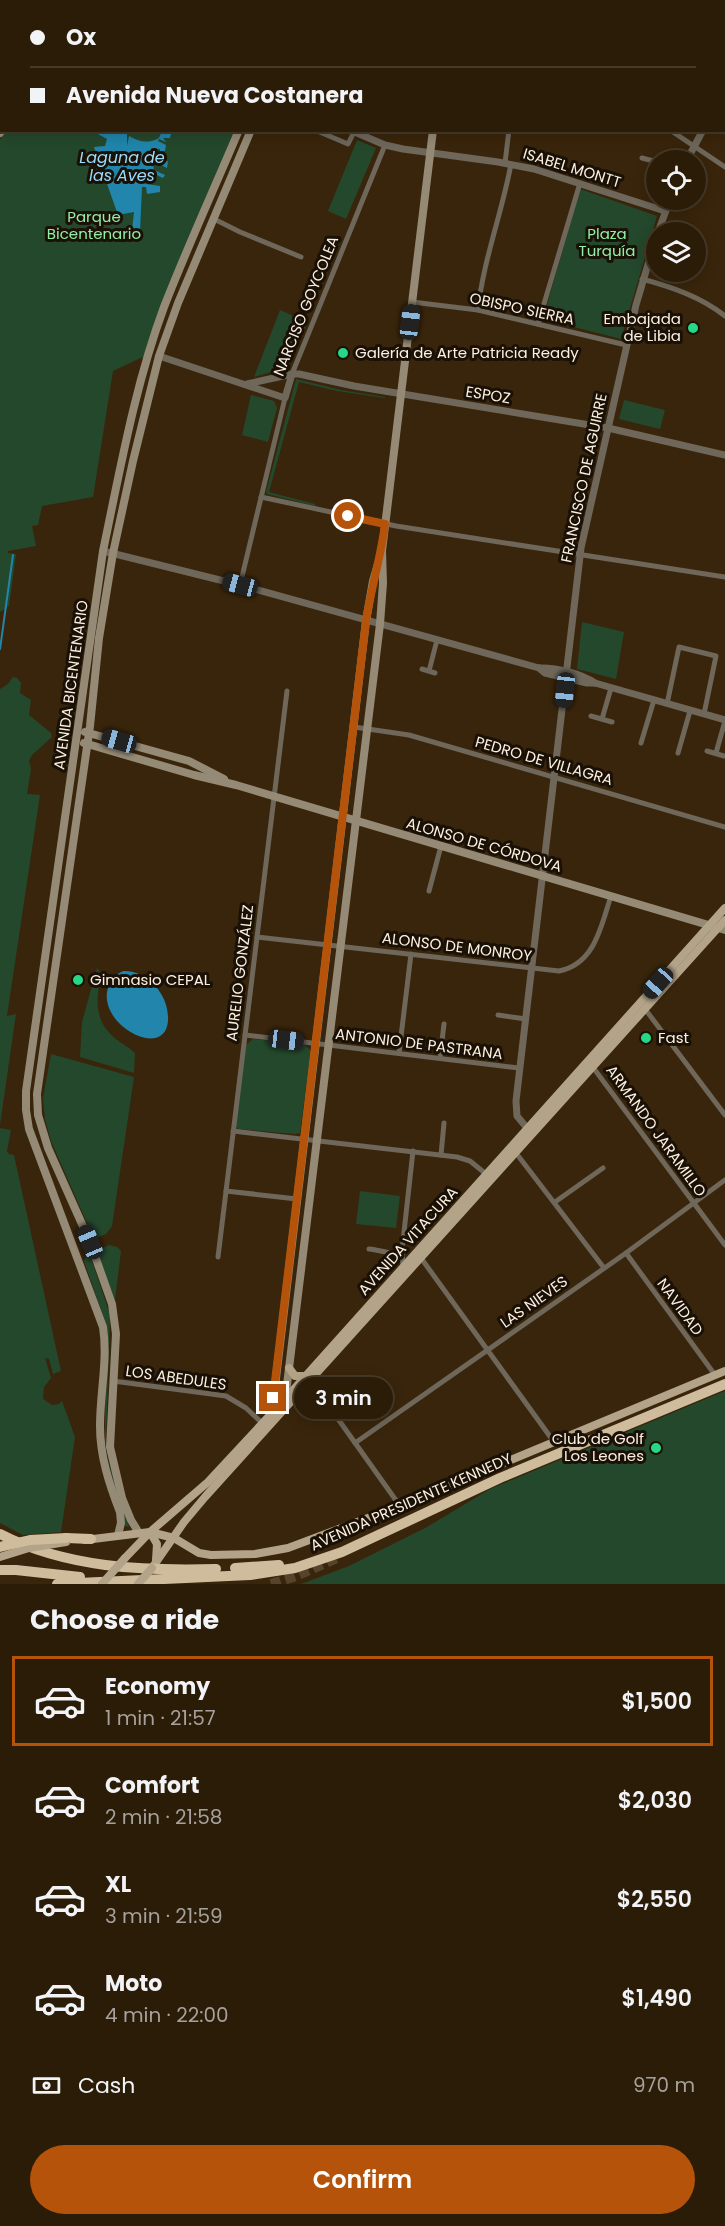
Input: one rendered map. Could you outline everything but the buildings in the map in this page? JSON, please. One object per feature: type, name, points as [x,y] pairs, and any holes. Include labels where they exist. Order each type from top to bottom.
[{"type":"highway","name":"AVENIDA PRESIDENTE KENNEDY","points":[[57,1584],[273,1573],[312,1563],[342,1552],[500,1478],[725,1384]]},
{"type":"highway","points":[[0,1534],[20,1544],[55,1556],[100,1565],[133,1568],[241,1568],[292,1563],[342,1552]]},
{"type":"highway","points":[[0,1547],[30,1540],[91,1539]]},
{"type":"highway","points":[[2,1570],[119,1580]]},
{"type":"main road","name":"AVENIDA BICENTENARIO","points":[[118,1535],[121,1523],[120,1512],[103,1459],[100,1437],[105,1341],[98,1311],[29,1129],[26,1091],[103,551],[136,404],[156,333],[238,132]]},
{"type":"main road","name":"AVENIDA BICENTENARIO","points":[[139,1533],[122,1498],[112,1458],[110,1427],[116,1334],[114,1313],[93,1249],[48,1148],[38,1115],[37,1094],[88,743],[99,638],[113,553],[159,356],[186,282],[250,132]]},
{"type":"main road","points":[[286,1398],[380,624],[383,583],[382,551],[433,132]]},
{"type":"main road","points":[[274,1415],[297,1199],[366,621],[373,581],[382,551]]},
{"type":"main road","name":"ALONSO DE CÓRDOVA","points":[[79,731],[189,761],[236,785]]},
{"type":"main road","name":"ALONSO DE CÓRDOVA","points":[[77,741],[236,785],[717,928]]},
{"type":"main road","points":[[194,775],[196,766]]},
{"type":"main road","name":"AVENIDA VITACURA","points":[[102,1584],[150,1532],[208,1482],[262,1424],[274,1415],[286,1398],[308,1378],[314,1367],[527,1128],[645,1009],[717,928],[725,908]]},
{"type":"main road","name":"AVENIDA VITACURA","points":[[138,1584],[184,1522],[274,1415],[421,1258],[516,1153],[589,1065],[725,920]]},
{"type":"main road","points":[[516,1153],[517,1140]]},
{"type":"main road","points":[[288,1280],[294,1281],[300,1278]]},
{"type":"main road","points":[[289,1368],[295,1376],[308,1378]]},
{"type":"main road","points":[[91,1539],[150,1532],[174,1538],[199,1552],[217,1555],[278,1551],[400,1506],[725,1371]]},
{"type":"main road","points":[[184,1522],[184,1536],[188,1547]]},
{"type":"main road","points":[[150,1532],[157,1544],[156,1562]]},
{"type":"main road","points":[[0,1557],[66,1540]]},
{"type":"street","points":[[320,132],[348,144],[352,132]]},
{"type":"street","name":"ISABEL MONTT","points":[[354,132],[386,145],[508,164],[580,183],[665,211]]},
{"type":"street","name":"ISABEL MONTT","points":[[508,164],[509,132]]},
{"type":"street","points":[[673,132],[725,167]]},
{"type":"street","points":[[692,150],[702,132]]},
{"type":"street","name":"NARCISO GOYCOLEA","points":[[240,585],[292,374],[386,145]]},
{"type":"street","points":[[642,158],[646,159]]},
{"type":"street","points":[[478,310],[485,269],[505,197],[508,164]]},
{"type":"street","points":[[537,324],[580,183]]},
{"type":"street","name":"FRANCISCO DE AGUIRRE","points":[[661,222],[665,211]]},
{"type":"street","points":[[214,219],[301,257]]},
{"type":"street","name":"FRANCISCO DE AGUIRRE","points":[[527,1128],[517,1116],[515,1109],[580,555],[626,345],[646,267]]},
{"type":"street","points":[[642,279],[682,291],[712,306],[725,316]]},
{"type":"street","name":"OBISPO SIERRA","points":[[412,302],[478,310],[626,345]]},
{"type":"street","points":[[159,356],[285,398]]},
{"type":"street","name":"ESPOZ","points":[[247,384],[292,374],[608,428],[725,455]]},
{"type":"street","points":[[261,497],[385,524],[725,577]]},
{"type":"street","points":[[103,551],[240,585],[567,676],[588,679],[611,688],[704,714],[725,721],[716,753]]},
{"type":"street","points":[[422,669],[432,672],[437,640]]},
{"type":"street","points":[[667,704],[679,647],[716,656],[704,714]]},
{"type":"street","points":[[602,719],[611,688]]},
{"type":"street","name":"AURELIO GONZÁLEZ","points":[[218,1257],[287,691]]},
{"type":"street","points":[[641,743],[654,700]]},
{"type":"street","points":[[678,753],[690,711]]},
{"type":"street","points":[[591,716],[612,722]]},
{"type":"street","name":"PEDRO DE VILLAGRA","points":[[354,727],[410,735],[725,827]]},
{"type":"street","points":[[707,751],[724,756]]},
{"type":"street","points":[[429,891],[441,846]]},
{"type":"street","name":"ALONSO DE MONROY","points":[[256,937],[559,971],[570,969],[592,948],[599,937],[611,896]]},
{"type":"street","points":[[399,1053],[411,954]]},
{"type":"street","points":[[645,1009],[725,1115]]},
{"type":"street","points":[[498,1016],[526,1019]]},
{"type":"street","points":[[440,1058],[444,1024]]},
{"type":"street","name":"ANTONIO DE PASTRANA","points":[[245,1035],[519,1068]]},
{"type":"street","name":"ARMANDO JARAMILLO","points":[[589,1065],[725,1245]]},
{"type":"street","points":[[441,1155],[444,1123]]},
{"type":"street","points":[[233,1131],[464,1158],[486,1174]]},
{"type":"street","points":[[403,1268],[402,1254],[413,1151]]},
{"type":"street","points":[[516,1153],[604,1268]]},
{"type":"street","points":[[555,1203],[603,1168]]},
{"type":"street","name":"LAS NIEVES","points":[[355,1443],[626,1253],[725,1180]]},
{"type":"street","points":[[226,1191],[297,1199]]},
{"type":"street","points":[[369,1249],[383,1253],[402,1254]]},
{"type":"street","name":"NAVIDAD","points":[[626,1253],[715,1376]]},
{"type":"street","points":[[421,1258],[554,1442]]},
{"type":"street","points":[[308,1378],[400,1506]]},
{"type":"street","name":"LOS ABEDULES","points":[[113,1381],[225,1396],[246,1408],[262,1424]]},
{"type":"green space","name":"Parque Bicentenario","points":[[4,132],[236,132],[145,356],[113,371],[93,497],[42,506],[38,525],[32,526],[36,546],[8,551],[8,553],[16,554],[9,606],[0,612],[0,140]]},
{"type":"green space","points":[[357,140],[376,148],[346,219],[328,211]]},
{"type":"green space","name":"Plaza Turquía","points":[[580,189],[657,216],[655,222],[646,222],[646,254],[621,339],[543,319]]},
{"type":"green space","points":[[280,310],[308,322],[288,367],[254,377]]},
{"type":"green space","points":[[296,379],[341,390],[385,397],[337,391],[299,382],[269,492],[315,504],[315,506],[266,492]]},
{"type":"green space","points":[[251,395],[274,401],[277,408],[268,442],[242,435]]},
{"type":"green space","points":[[624,400],[665,410],[660,429],[619,419]]},
{"type":"green space","points":[[582,622],[624,632],[616,679],[577,669]]},
{"type":"green space","points":[[13,677],[21,683],[20,693],[31,700],[29,715],[51,733],[52,737],[32,755],[29,761],[31,769],[27,794],[40,795],[7,1016],[16,1014],[0,1125],[0,689]]},
{"type":"green space","points":[[97,968],[102,974],[98,992],[100,1017],[109,1032],[135,1053],[134,1073],[80,1057],[82,1022]]},
{"type":"green space","points":[[253,1039],[305,1045],[311,1051],[300,1133],[238,1129],[235,1125],[245,1046]]},
{"type":"green space","points":[[51,1054],[134,1077],[112,1226],[106,1234],[94,1239],[51,1141],[45,1119],[43,1098]]},
{"type":"green space","points":[[0,1128],[11,1130],[7,1151],[14,1155],[61,1371],[53,1374],[49,1359],[45,1358],[51,1378],[44,1387],[43,1399],[52,1405],[62,1401],[75,1437],[61,1532],[23,1535],[0,1523]]},
{"type":"green space","points":[[360,1191],[400,1196],[396,1228],[356,1224]]},
{"type":"green space","points":[[109,1245],[121,1251],[115,1300],[96,1251]]},
{"type":"green space","points":[[87,1255],[91,1258],[110,1315],[106,1440],[111,1466],[129,1527],[125,1526],[105,1441],[108,1340],[106,1324],[84,1261]]},
{"type":"green space","name":"Club de Golf Los Leones","points":[[725,1391],[725,1584],[301,1584],[349,1566],[427,1527],[490,1489]]},
{"type":"water","name":"Laguna de las Aves","points":[[124,132],[127,134],[127,146],[129,136],[147,142],[159,138],[162,132],[171,134],[170,138],[163,138],[166,142],[159,139],[158,141],[166,145],[165,151],[160,151],[160,149],[146,151],[147,154],[164,154],[164,156],[146,160],[146,163],[168,161],[167,168],[153,164],[154,170],[165,175],[163,178],[144,169],[143,172],[155,177],[144,177],[143,179],[154,183],[141,181],[140,183],[160,186],[160,192],[147,194],[146,187],[142,187],[140,232],[132,230],[134,212],[118,215],[94,147],[105,146],[107,139],[96,133]]},
{"type":"water","points":[[123,971],[141,975],[149,980],[156,986],[165,1002],[168,1021],[164,1032],[156,1038],[134,1034],[123,1027],[114,1017],[108,1005],[109,985],[112,979]]},
{"type":"waterway","points":[[0,649],[13,555]]},
{"type":"tunnel","points":[[271,1584],[337,1558]]},
{"type":"place","name":"Embajada de Libia","points":[[693,328]]},
{"type":"place","name":"Galería de Arte Patricia Ready","points":[[343,353]]},
{"type":"place","name":"Gimnasio CEPAL","points":[[78,980]]},
{"type":"place","name":"Fast","points":[[646,1038]]},
{"type":"place","name":"Club de Golf Los Leones","points":[[656,1448]]},
{"type":"route","points":[[273,1398],[366,621],[373,581],[382,551],[385,524],[348,516]]}]
